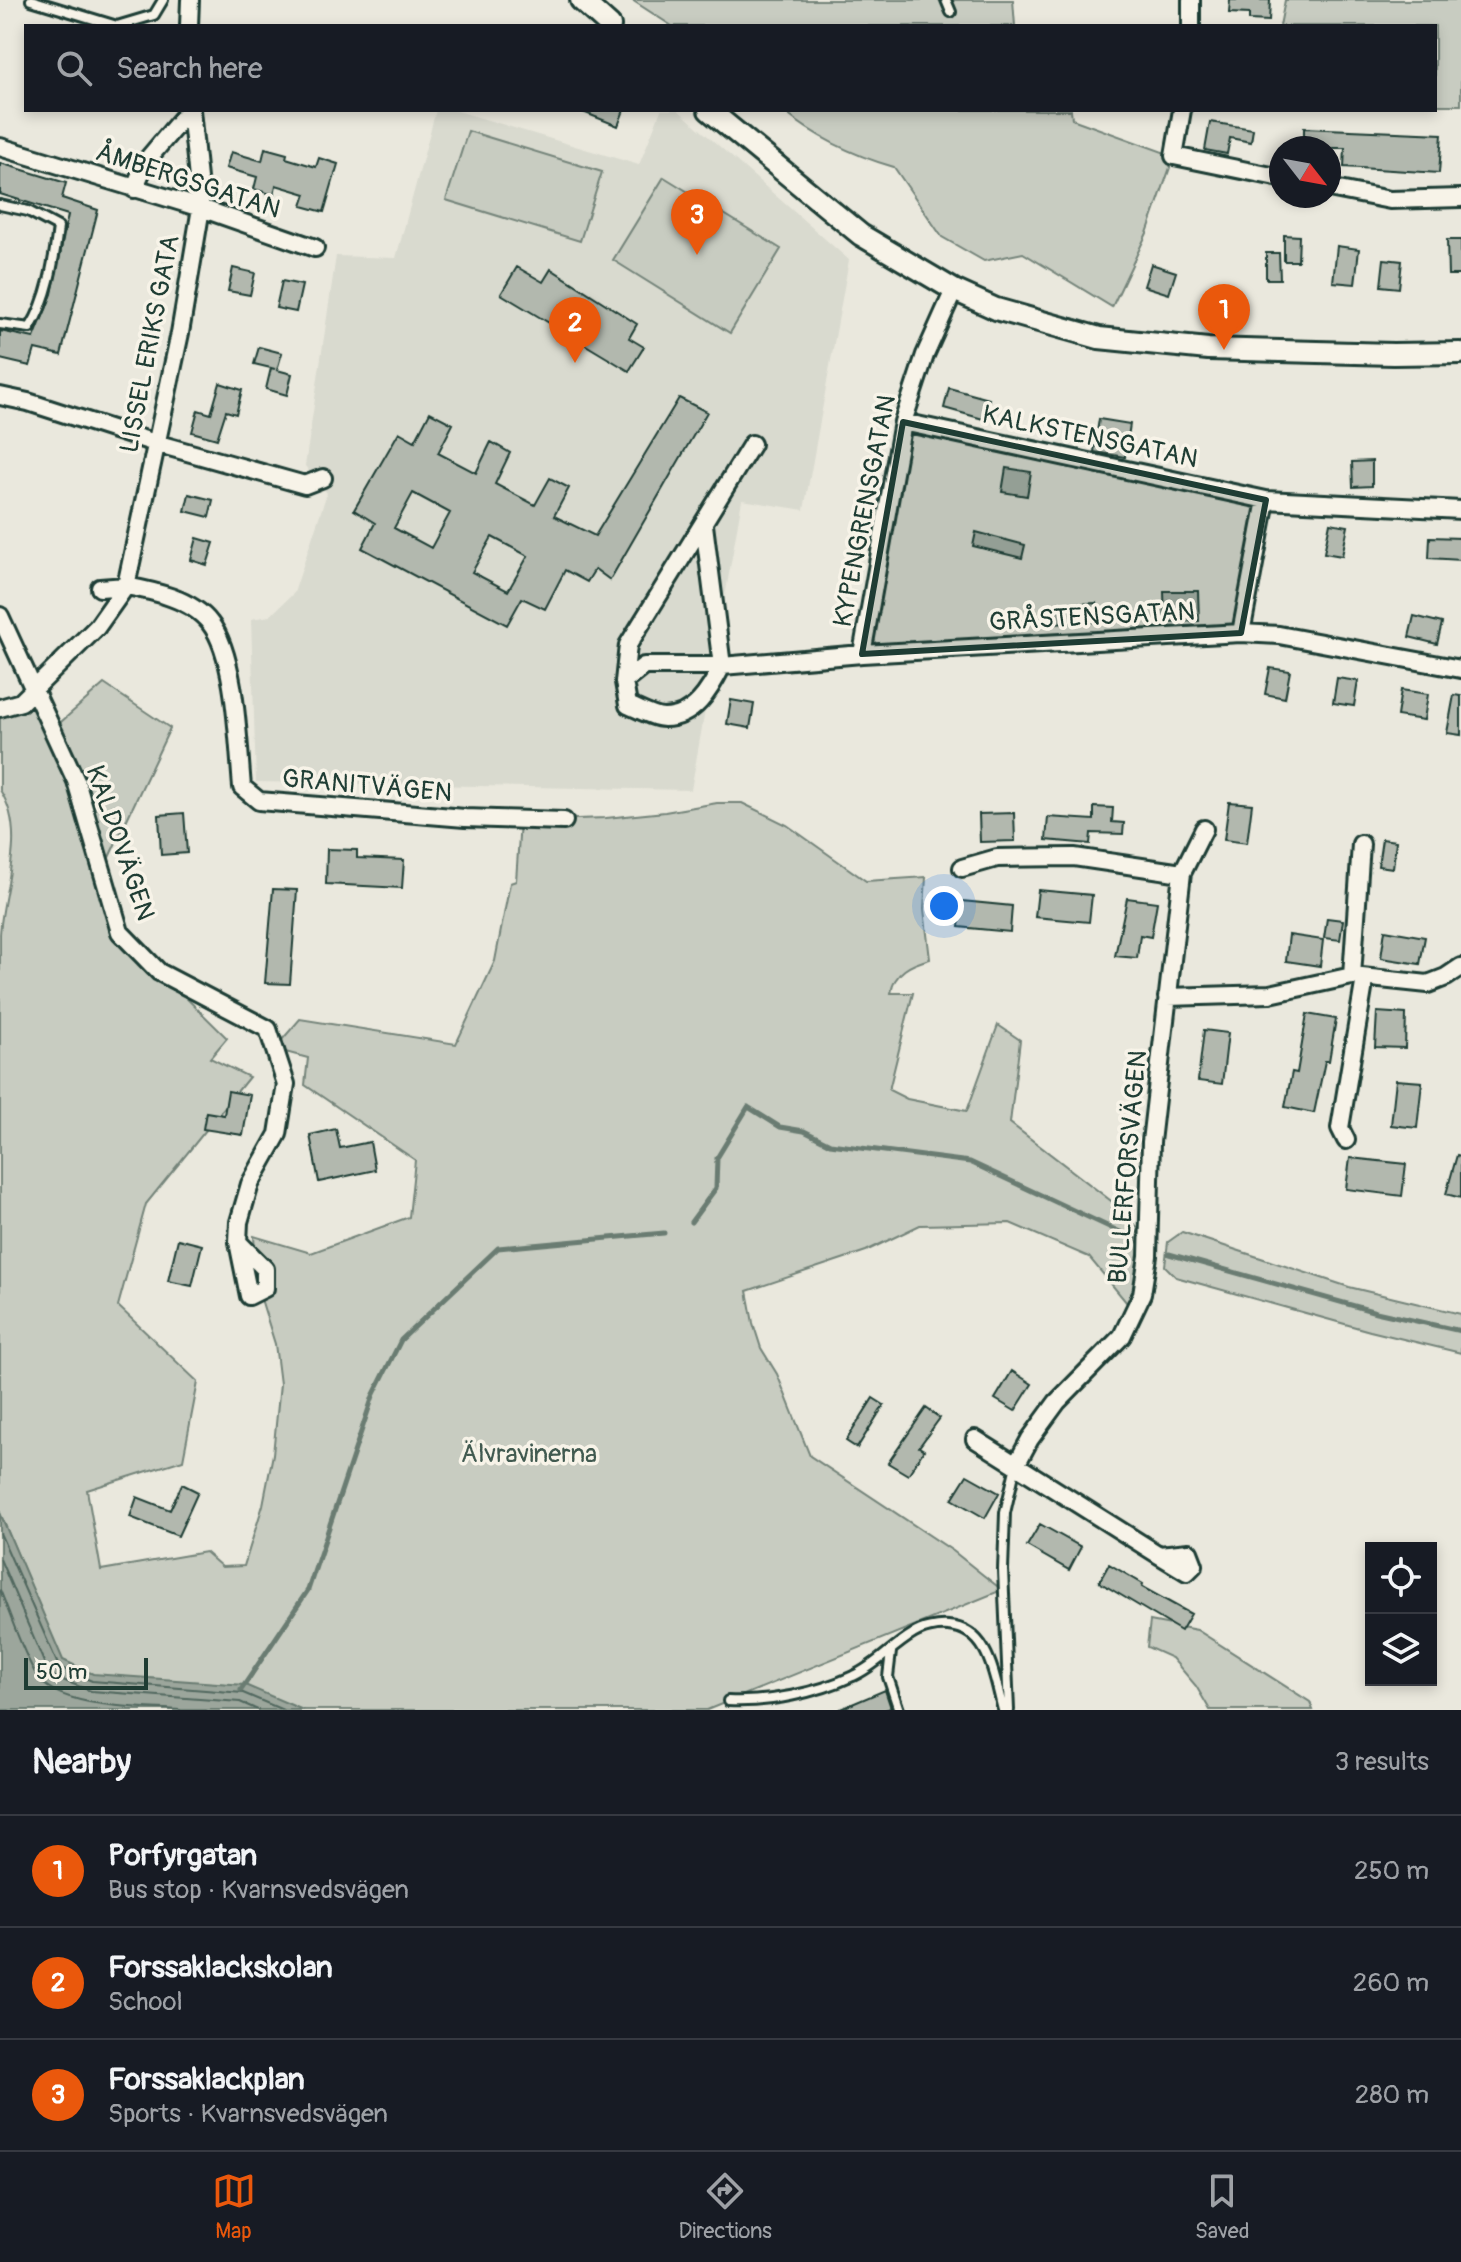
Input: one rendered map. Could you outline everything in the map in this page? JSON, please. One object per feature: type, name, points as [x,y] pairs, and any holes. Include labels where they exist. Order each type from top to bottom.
[{"type":"street","points":[[189,24],[190,0]]},
{"type":"street","points":[[581,0],[608,24]]},
{"type":"street","points":[[1191,0],[1191,24]]},
{"type":"street","name":"LISSEL ERIKS GATA","points":[[134,189],[146,161],[188,112]]},
{"type":"street","name":"LISSEL ERIKS GATA","points":[[126,586],[180,333],[201,208],[190,112]]},
{"type":"street","points":[[711,112],[861,235],[954,290],[996,309],[1099,338],[1224,350],[1461,353]]},
{"type":"street","points":[[1182,112],[1174,156],[1269,176]]},
{"type":"street","name":"ÅMBERGSGATAN","points":[[0,147],[201,208],[315,248]]},
{"type":"street","points":[[1341,190],[1390,200],[1461,198]]},
{"type":"street","name":"KYPENGRENSGATAN","points":[[862,654],[903,422],[925,355],[954,290]]},
{"type":"street","points":[[0,396],[305,485],[323,478]]},
{"type":"street","name":"KALKSTENSGATAN","points":[[903,422],[1266,500],[1461,510]]},
{"type":"street","points":[[704,525],[722,666],[709,692],[687,713],[662,719],[628,705],[624,682],[628,645],[752,444]]},
{"type":"street","points":[[1241,633],[1266,500]]},
{"type":"street","points":[[0,708],[21,702],[97,627],[126,586]]},
{"type":"street","name":"GRANITVÄGEN","points":[[100,588],[126,586],[184,603],[209,621],[225,650],[242,787],[259,801],[465,818],[564,821]]},
{"type":"street","name":"KALDOVÄGEN","points":[[0,616],[76,781],[120,932],[159,972],[268,1029],[286,1084],[278,1134],[250,1184],[239,1222],[238,1242],[265,1269],[265,1288],[249,1296]]},
{"type":"street","name":"GRÅSTENSGATAN","points":[[624,682],[644,666],[722,666],[862,654],[1241,633],[1279,635],[1461,669]]},
{"type":"street","name":"BULLERFORSVÄGEN","points":[[1016,1465],[1030,1439],[1057,1402],[1122,1336],[1142,1294],[1148,1256],[1151,1142],[1182,873],[1204,829]]},
{"type":"street","points":[[1346,1140],[1340,1128],[1358,977],[1361,844]]},
{"type":"street","points":[[962,868],[997,858],[1074,857],[1182,873]]},
{"type":"street","points":[[1167,997],[1270,994],[1358,977],[1428,984],[1461,967]]},
{"type":"street","points":[[975,1439],[1159,1555]]},
{"type":"lane","points":[[31,0],[110,24]]},
{"type":"lane","points":[[124,24],[154,15],[163,0]]},
{"type":"lane","points":[[946,0],[951,12]]},
{"type":"lane","points":[[0,205],[28,211],[58,227],[55,253],[39,314],[30,328],[0,324]]},
{"type":"lane","name":"BULLERFORSVÄGEN","points":[[1006,1710],[1005,1513],[1016,1465]]},
{"type":"lane","points":[[728,1701],[750,1702],[816,1689],[854,1676],[915,1632],[940,1625],[963,1627],[980,1640],[1006,1710]]},
{"type":"lane","points":[[891,1652],[888,1677],[899,1710]]},
{"type":"highlighted area","points":[[903,422],[1266,500],[1241,633],[862,654]]},
{"type":"shaded area","points":[[435,112],[461,112],[639,165],[660,112],[680,112],[849,260],[804,510],[742,500],[691,790],[256,782],[251,619],[270,616],[294,593],[327,493],[305,466],[336,256],[396,258]]},
{"type":"green space","points":[[632,0],[1013,0],[1015,24],[669,24]]},
{"type":"green space","points":[[1285,0],[1461,0],[1461,105],[1437,105],[1437,24],[1280,24]]},
{"type":"green space","points":[[785,112],[1071,112],[1072,119],[1174,156],[1147,233],[1112,307],[1023,253],[984,261],[942,237],[894,167],[863,157],[808,129]]},
{"type":"green space","points":[[468,131],[602,172],[580,241],[446,200]]},
{"type":"green space","points":[[664,177],[781,249],[730,333],[613,260]]},
{"type":"green space","name":"Älvravinerna","points":[[104,684],[170,728],[96,885],[130,935],[166,978],[227,1038],[210,1058],[249,1077],[146,1204],[118,1306],[198,1382],[183,1460],[87,1490],[101,1570],[205,1552],[222,1567],[244,1566],[263,1505],[273,1454],[280,1384],[275,1344],[257,1286],[254,1236],[311,1253],[409,1217],[415,1160],[305,1085],[308,1058],[274,1049],[300,1019],[456,1044],[495,961],[510,883],[516,881],[520,821],[606,818],[717,803],[742,803],[787,825],[866,881],[926,877],[924,909],[930,959],[904,970],[893,986],[891,993],[913,993],[889,1090],[907,1099],[967,1111],[998,1025],[1020,1040],[1010,1123],[1119,1207],[1140,1230],[1129,1236],[1144,1247],[1131,1308],[1089,1257],[1010,1223],[920,1225],[866,1251],[747,1291],[761,1348],[777,1374],[810,1456],[953,1551],[1002,1590],[707,1710],[241,1710],[107,1681],[62,1660],[0,1513],[0,934],[13,843],[8,807],[0,790],[0,712],[31,706],[42,718],[45,736]]},
{"type":"green space","points":[[1182,1232],[1349,1287],[1461,1314],[1461,1353],[1176,1277],[1165,1266],[1168,1242]]},
{"type":"green space","points":[[1150,1621],[1197,1630],[1310,1702],[1313,1710],[1210,1710],[1196,1686],[1172,1658],[1147,1647]]},
{"type":"water","points":[[0,1513],[63,1660],[93,1674],[245,1685],[303,1710],[0,1710]]},
{"type":"building","points":[[1230,0],[1270,0],[1269,21],[1249,20],[1249,14],[1229,13]]},
{"type":"building","points":[[583,112],[623,112],[618,126]]},
{"type":"building","points":[[1210,122],[1253,129],[1251,142],[1230,138],[1227,154],[1205,150]]},
{"type":"building","points":[[1304,128],[1442,134],[1439,173],[1344,167],[1345,148],[1341,148],[1341,136],[1304,136]]},
{"type":"building","points":[[265,148],[316,167],[319,158],[338,164],[324,212],[302,206],[306,194],[276,185],[274,195],[254,189],[257,177],[226,168],[231,152],[262,161]]},
{"type":"building","points":[[0,163],[66,183],[62,198],[98,210],[61,355],[35,349],[30,366],[0,359],[0,331],[34,338],[52,294],[68,215],[0,194]]},
{"type":"building","points":[[1284,235],[1299,236],[1298,261],[1284,261]]},
{"type":"building","points":[[1447,240],[1461,240],[1461,275],[1448,275]]},
{"type":"building","points":[[1337,246],[1359,249],[1355,284],[1333,282]]},
{"type":"building","points":[[1266,253],[1279,253],[1280,279],[1266,279]]},
{"type":"building","points":[[1384,259],[1402,261],[1399,288],[1381,286]]},
{"type":"building","points":[[1151,264],[1176,272],[1169,294],[1144,286]]},
{"type":"building","points":[[517,267],[543,282],[551,269],[637,324],[629,338],[644,347],[629,371],[501,294]]},
{"type":"building","points":[[233,268],[255,273],[250,295],[228,291]]},
{"type":"building","points":[[282,281],[302,285],[296,312],[276,308]]},
{"type":"building","points":[[259,347],[282,353],[277,370],[292,374],[287,395],[266,389],[271,368],[254,364]]},
{"type":"building","points":[[220,383],[242,390],[236,414],[226,411],[217,439],[192,432],[198,410],[211,414]]},
{"type":"building","points":[[949,388],[989,399],[983,419],[944,408]]},
{"type":"building","points":[[679,398],[707,412],[610,580],[595,569],[587,582],[565,570],[545,609],[522,598],[507,625],[362,548],[375,523],[354,510],[399,432],[415,441],[430,412],[453,424],[438,453],[476,473],[491,442],[510,453],[495,484],[535,505],[550,478],[569,488],[554,516],[595,536]],"holes":[[[413,493],[450,513],[431,548],[394,528]],[[492,537],[528,556],[508,591],[472,572]]]},
{"type":"building","points":[[1099,419],[1130,424],[1125,457],[1094,452]]},
{"type":"building","points":[[1372,461],[1372,486],[1353,487],[1352,462]]},
{"type":"building","points":[[1006,468],[1031,472],[1027,496],[1002,492]]},
{"type":"building","points":[[189,494],[213,500],[209,517],[185,511]]},
{"type":"building","points":[[1330,523],[1348,526],[1342,556],[1324,553]]},
{"type":"building","points":[[976,532],[1025,545],[1022,558],[973,546]]},
{"type":"building","points":[[1430,537],[1461,538],[1461,560],[1429,558]]},
{"type":"building","points":[[197,538],[214,543],[207,565],[191,560]]},
{"type":"building","points":[[1164,591],[1198,591],[1199,621],[1165,622]]},
{"type":"building","points":[[1096,603],[1096,622],[1051,624],[1051,605]]},
{"type":"building","points":[[1414,616],[1442,623],[1437,644],[1409,637]]},
{"type":"building","points":[[1270,668],[1290,671],[1285,698],[1265,694]]},
{"type":"building","points":[[1337,678],[1358,681],[1354,706],[1333,703]]},
{"type":"building","points":[[1401,690],[1428,694],[1424,720],[1397,716]]},
{"type":"building","points":[[1454,695],[1461,696],[1461,735],[1447,733]]},
{"type":"building","points":[[731,700],[754,704],[750,728],[727,724]]},
{"type":"building","points":[[1229,802],[1252,804],[1247,843],[1224,840]]},
{"type":"building","points":[[1094,807],[1113,808],[1112,822],[1124,823],[1123,834],[1091,833],[1090,844],[1046,840],[1048,817],[1094,820]]},
{"type":"building","points":[[184,813],[187,853],[161,855],[159,815]]},
{"type":"building","points":[[1014,813],[1015,841],[980,842],[979,814]]},
{"type":"building","points":[[1382,839],[1396,841],[1393,868],[1378,866]]},
{"type":"building","points":[[327,849],[357,850],[357,858],[404,860],[402,888],[326,884]]},
{"type":"building","points":[[273,889],[297,890],[290,984],[265,983]]},
{"type":"building","points":[[1038,890],[1092,895],[1089,922],[1035,917]]},
{"type":"building","points":[[1127,898],[1157,902],[1151,937],[1140,935],[1137,958],[1115,956]]},
{"type":"building","points":[[962,901],[1012,906],[1010,932],[959,927]]},
{"type":"building","points":[[1327,918],[1343,920],[1340,940],[1324,938]]},
{"type":"building","points":[[1385,930],[1425,937],[1420,964],[1381,958]]},
{"type":"building","points":[[1289,935],[1323,940],[1320,966],[1286,961]]},
{"type":"building","points":[[1377,1012],[1406,1014],[1405,1048],[1375,1047]]},
{"type":"building","points":[[1307,1014],[1336,1019],[1329,1061],[1325,1061],[1314,1113],[1285,1107],[1292,1072],[1297,1073]]},
{"type":"building","points":[[1204,1030],[1228,1033],[1222,1084],[1198,1081]]},
{"type":"building","points":[[1396,1080],[1422,1082],[1417,1128],[1391,1125]]},
{"type":"building","points":[[228,1091],[250,1095],[243,1135],[203,1129],[206,1112],[224,1115]]},
{"type":"building","points":[[336,1129],[340,1148],[370,1142],[375,1170],[319,1182],[310,1135]]},
{"type":"building","points":[[1457,1155],[1461,1156],[1461,1198],[1446,1194]]},
{"type":"building","points":[[1350,1158],[1406,1164],[1402,1196],[1346,1189]]},
{"type":"building","points":[[178,1239],[202,1245],[192,1286],[168,1281]]},
{"type":"building","points":[[1012,1371],[1032,1384],[1015,1411],[995,1399]]},
{"type":"building","points":[[873,1398],[884,1405],[857,1448],[846,1441]]},
{"type":"building","points":[[926,1408],[940,1418],[919,1447],[924,1450],[908,1475],[888,1463]]},
{"type":"building","points":[[967,1475],[999,1493],[985,1518],[952,1499]]},
{"type":"building","points":[[182,1484],[198,1492],[178,1536],[130,1517],[137,1497],[170,1510]]},
{"type":"building","points":[[1040,1524],[1081,1547],[1069,1570],[1027,1546]]},
{"type":"building","points":[[1109,1564],[1143,1584],[1142,1587],[1191,1614],[1181,1631],[1099,1582]]},
{"type":"building","points":[[885,1690],[891,1708],[838,1710]]},
{"type":"waterway","points":[[691,1222],[716,1188],[717,1158],[748,1107],[780,1127],[804,1131],[830,1144],[970,1162],[1135,1239]]},
{"type":"waterway","points":[[241,1690],[308,1590],[373,1396],[401,1340],[498,1248],[664,1233]]},
{"type":"waterway","points":[[1169,1254],[1376,1312],[1461,1331]]},
{"type":"place","name":"Forssaklackplan","points":[[697,255]]},
{"type":"place","name":"Porfyrgatan","points":[[1224,350]]},
{"type":"place","name":"Forssaklackskolan","points":[[575,363]]}]
